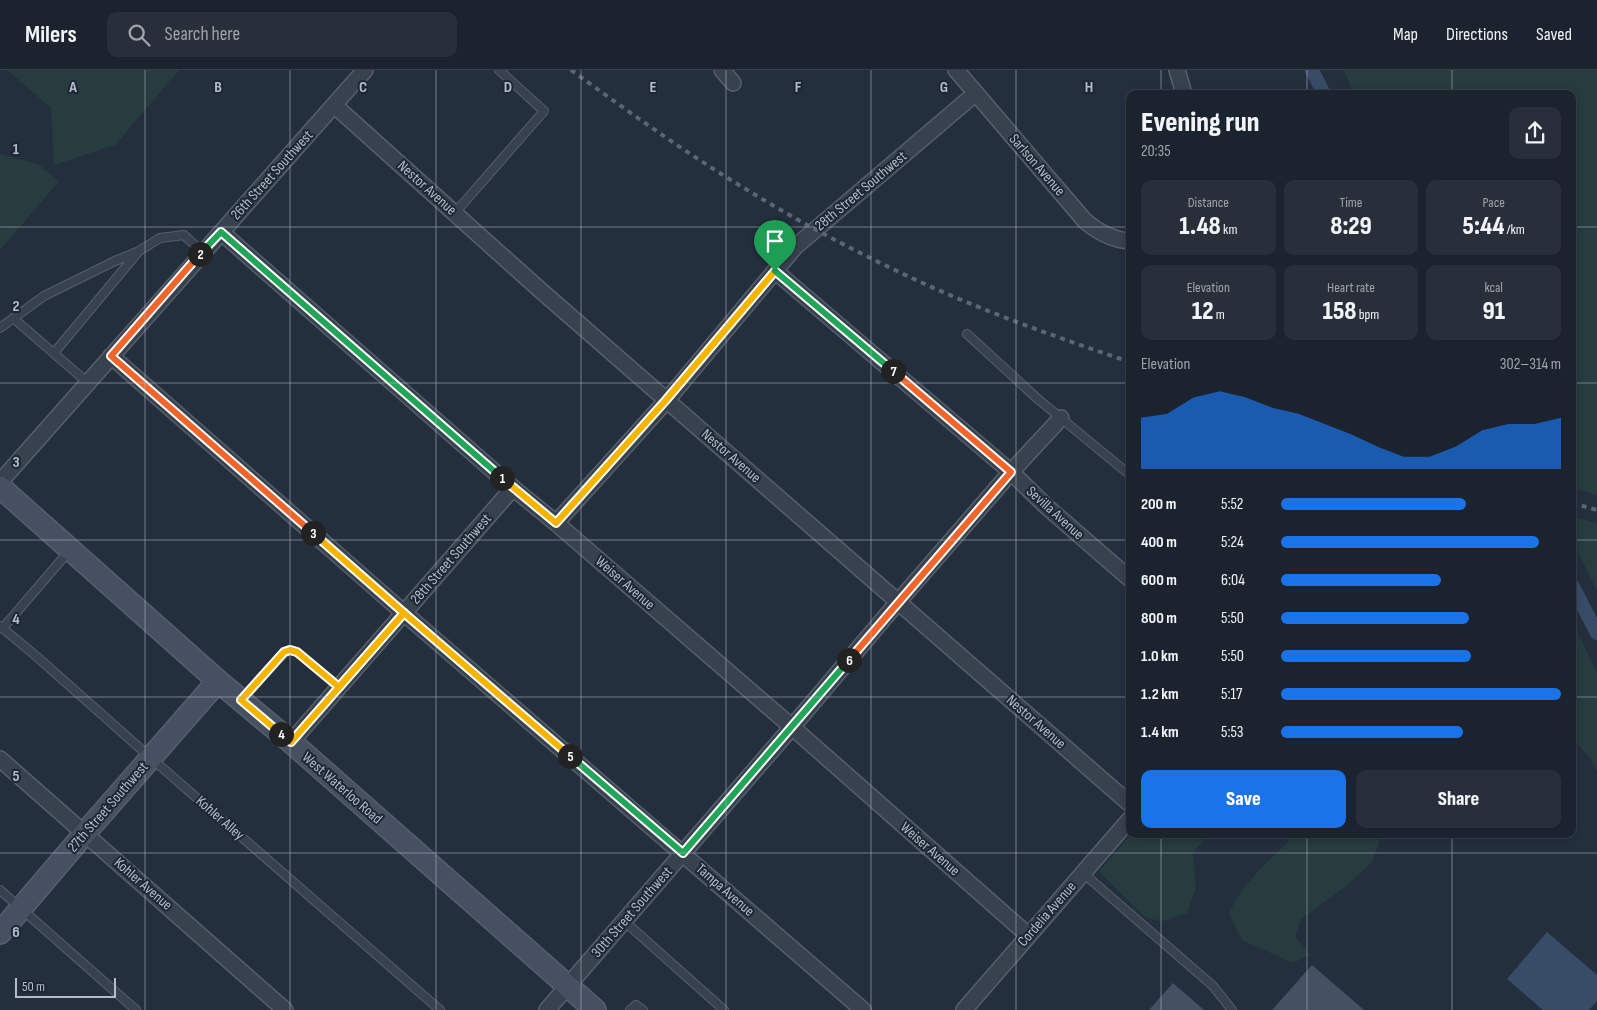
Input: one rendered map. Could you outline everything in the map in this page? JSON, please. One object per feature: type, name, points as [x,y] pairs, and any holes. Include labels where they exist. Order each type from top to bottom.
[{"type":"main road","name":"West Waterloo Road","points":[[0,487],[218,681],[291,742],[595,1010]]},
{"type":"main road","name":"27th Street Southwest","points":[[0,934],[85,833],[218,681]]},
{"type":"street","name":"26th Street Southwest","points":[[0,482],[365,70]]},
{"type":"street","points":[[722,70],[733,83]]},
{"type":"street","name":"Sarlson Avenue","points":[[956,70],[1085,221],[1105,235],[1126,240]]},
{"type":"street","points":[[1177,70],[1183,90]]},
{"type":"street","name":"28th Street Southwest","points":[[556,523],[666,400],[795,247],[976,93]]},
{"type":"street","name":"Nestor Avenue","points":[[334,105],[454,214],[1126,801]]},
{"type":"street","name":"Weiser Avenue","points":[[221,232],[1028,935]]},
{"type":"street","name":"Sevilla Avenue","points":[[775,271],[1011,472],[1047,507],[1126,576]]},
{"type":"street","name":"Tampa Avenue","points":[[111,356],[404,613],[863,1010]]},
{"type":"street","name":"30th Street Southwest","points":[[547,1010],[792,728],[898,602],[1011,472],[1061,418]]},
{"type":"street","name":"28th Street Southwest","points":[[291,742],[513,488]]},
{"type":"street","name":"Kohler Avenue","points":[[0,759],[285,1010]]},
{"type":"street","name":"Cordelia Avenue","points":[[964,1010],[1126,823]]},
{"type":"lane","points":[[454,214],[544,110],[499,70]]},
{"type":"lane","points":[[0,328],[44,296],[139,251],[160,238],[184,235],[202,252]]},
{"type":"lane","points":[[54,353],[139,251]]},
{"type":"lane","points":[[13,318],[87,382]]},
{"type":"lane","points":[[967,334],[1061,418],[1126,471]]},
{"type":"lane","points":[[1,627],[70,550]]},
{"type":"lane","name":"Kohler Alley","points":[[1,627],[440,1010]]},
{"type":"lane","points":[[241,700],[284,652],[290,650],[297,652],[339,687]]},
{"type":"lane","points":[[1083,873],[1213,986],[1232,1010]]},
{"type":"lane","points":[[0,890],[136,1010]]},
{"type":"lane","points":[[624,921],[724,1010]]},
{"type":"lane","points":[[630,1010],[636,1005],[643,1010]]},
{"type":"green space","points":[[7,70],[179,70],[115,145],[54,165],[51,108]]},
{"type":"green space","points":[[1344,70],[1597,70],[1597,495],[1576,489],[1576,90],[1352,90]]},
{"type":"green space","points":[[0,154],[38,164],[59,181],[0,250]]},
{"type":"green space","points":[[1576,518],[1597,523],[1597,591],[1576,548]]},
{"type":"green space","points":[[1576,629],[1597,673],[1597,770],[1588,755],[1576,743]]},
{"type":"green space","points":[[1128,838],[1206,838],[1193,853],[1196,889],[1187,913],[1164,921],[1146,918],[1099,872]]},
{"type":"green space","points":[[1291,838],[1381,838],[1372,862],[1345,887],[1301,919],[1295,936],[1311,955],[1293,963],[1242,940],[1229,914],[1242,891],[1258,871]]},
{"type":"water","points":[[1547,932],[1597,975],[1597,1001],[1589,1010],[1543,1010],[1507,979]]},
{"type":"building","points":[[1312,965],[1364,1010],[1272,1010]]},
{"type":"building","points":[[1173,983],[1204,1010],[1149,1010]]},
{"type":"waterway","points":[[1312,70],[1322,90]]},
{"type":"waterway","points":[[1576,593],[1597,633]]},
{"type":"railway","points":[[571,70],[703,162],[767,202],[839,242],[876,261],[982,308],[1126,361]]},
{"type":"railway","points":[[1576,504],[1597,510]]},
{"type":"route","points":[[775,271],[666,400],[556,523],[513,488],[221,232],[111,356],[404,613],[339,687],[297,652],[290,650],[284,652],[241,700],[291,742],[404,613],[683,853],[1011,472],[775,271]]}]
